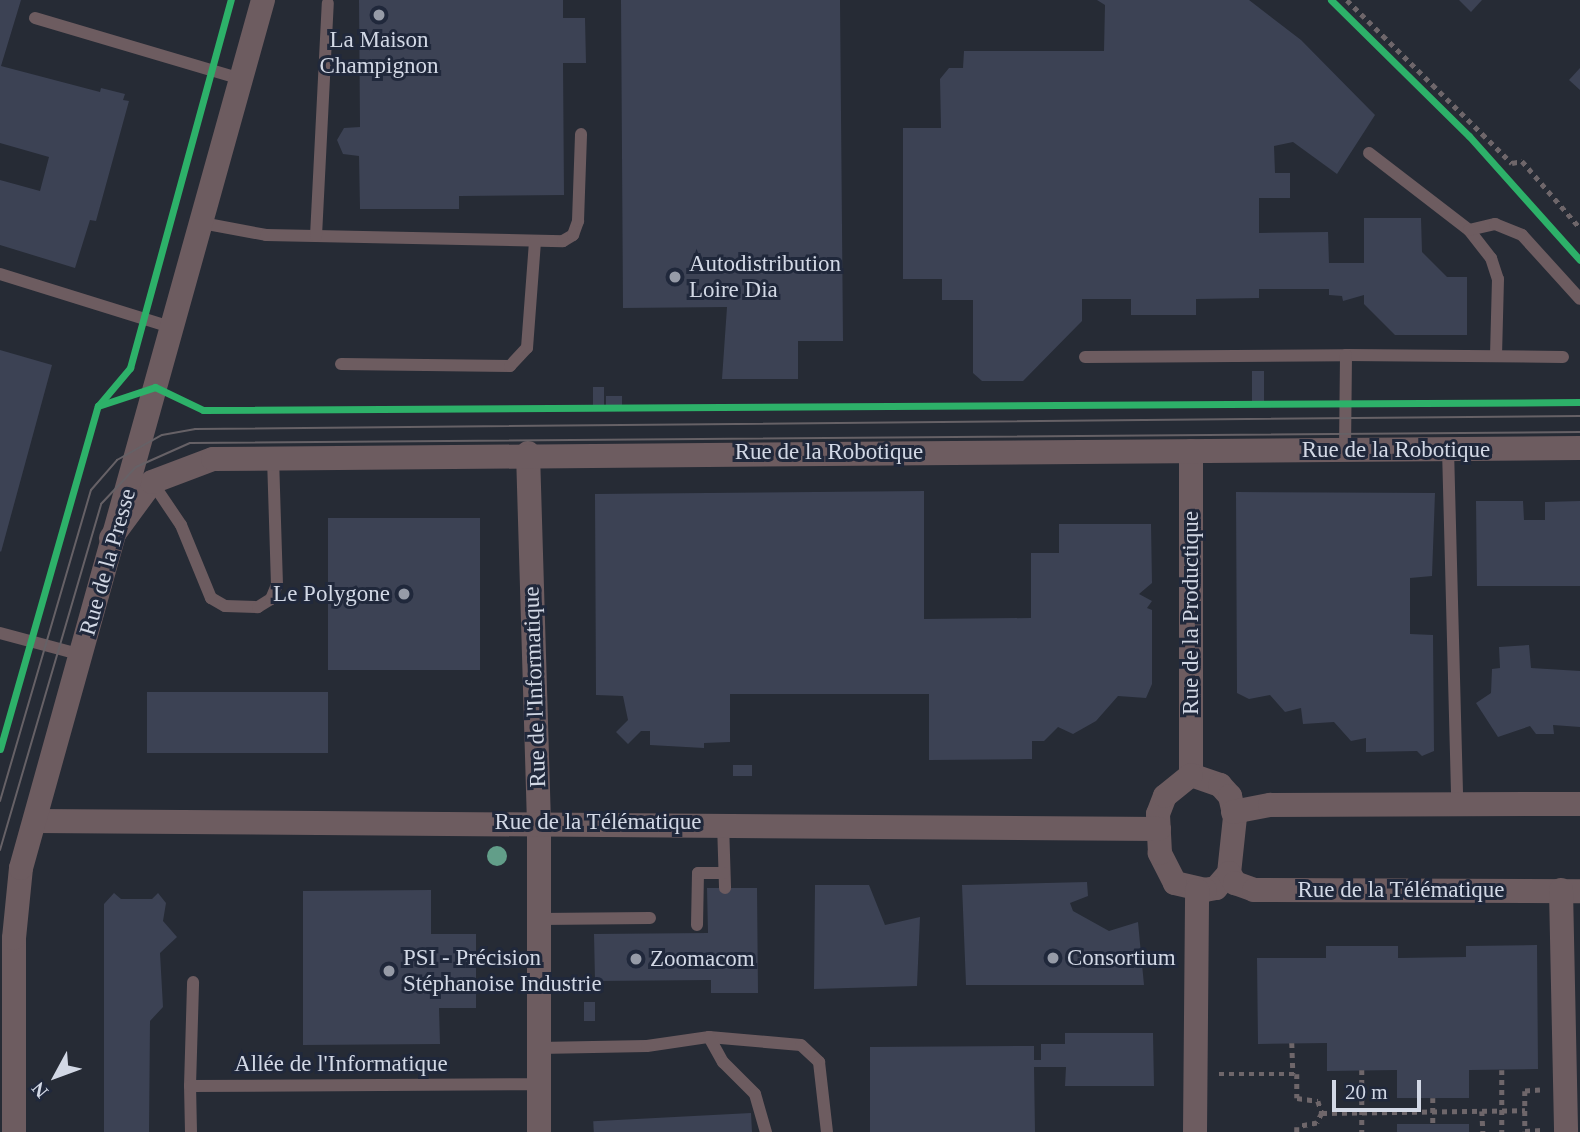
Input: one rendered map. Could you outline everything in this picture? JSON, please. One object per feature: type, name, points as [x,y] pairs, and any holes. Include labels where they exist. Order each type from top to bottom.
[{"type":"street","name":"Rue de la Presse","points":[[13,1132],[7,1012],[16,903],[111,538],[173,328],[263,0]]},
{"type":"street","name":"Rue de la Robotique","points":[[152,482],[214,459],[528,453],[1580,448]]},
{"type":"street","name":"Rue de la Productique","points":[[1191,451],[1191,775]]},
{"type":"street","name":"Rue de l'Informatique","points":[[528,453],[539,822],[539,1132]]},
{"type":"street","points":[[111,538],[152,482]]},
{"type":"street","points":[[1191,775],[1220,785],[1233,812],[1229,873],[1216,888],[1197,890],[1175,883],[1163,867],[1159,829],[1164,796],[1191,775]]},
{"type":"street","points":[[1233,812],[1270,805],[1580,804]]},
{"type":"street","name":"Rue de la Télématique","points":[[37,821],[723,823],[1159,829]]},
{"type":"street","name":"Rue de la Télématique","points":[[1229,873],[1235,883],[1254,890],[1570,890]]},
{"type":"street","points":[[1195,1132],[1197,890]]},
{"type":"street","points":[[1566,1132],[1570,890]]},
{"type":"lane","points":[[316,236],[328,2]]},
{"type":"lane","points":[[35,18],[241,79]]},
{"type":"lane","points":[[202,223],[266,235],[563,241],[573,235],[578,220],[581,134]]},
{"type":"lane","points":[[1369,153],[1469,230],[1492,258],[1498,279],[1496,356]]},
{"type":"lane","points":[[1469,230],[1495,224],[1522,235],[1580,299]]},
{"type":"lane","points":[[341,364],[510,366],[527,348],[535,241]]},
{"type":"lane","points":[[0,274],[173,328]]},
{"type":"lane","points":[[1345,450],[1346,355]]},
{"type":"lane","points":[[1085,357],[1563,357]]},
{"type":"lane","points":[[1448,449],[1457,804]]},
{"type":"lane","points":[[152,482],[170,504],[211,598],[225,606],[258,607],[271,599],[277,585],[273,458]]},
{"type":"lane","points":[[0,633],[82,655]]},
{"type":"lane","points":[[723,823],[725,888]]},
{"type":"lane","points":[[697,925],[698,873],[724,873]]},
{"type":"lane","points":[[540,919],[650,918]]},
{"type":"lane","points":[[191,1132],[192,982]]},
{"type":"lane","points":[[539,1048],[648,1046],[709,1037],[801,1045],[819,1062],[827,1132]]},
{"type":"lane","points":[[709,1037],[723,1062],[755,1094],[766,1132]]},
{"type":"lane","name":"Allée de l'Informatique","points":[[190,1086],[539,1084]]},
{"type":"path","points":[[1347,0],[1512,163],[1522,161],[1580,228]]},
{"type":"path","points":[[1339,7],[1478,146]]},
{"type":"path","points":[[1292,1043],[1293,1074]]},
{"type":"path","points":[[1362,1070],[1362,1132]]},
{"type":"path","points":[[1502,1070],[1502,1132]]},
{"type":"path","points":[[1195,1074],[1297,1074],[1297,1098],[1318,1101],[1322,1112],[1318,1123],[1297,1127],[1297,1132]]},
{"type":"path","points":[[1433,1098],[1433,1124]]},
{"type":"path","points":[[1322,1112],[1525,1110]]},
{"type":"path","points":[[1482,1111],[1483,1132]]},
{"type":"building","points":[[0,0],[21,0],[1,66],[100,92],[101,88],[125,94],[123,100],[129,101],[96,221],[90,220],[75,268],[0,245],[0,180],[40,191],[49,157],[0,143]]},
{"type":"building","points":[[359,0],[563,0],[563,18],[585,18],[586,63],[563,63],[564,195],[459,196],[459,209],[360,209],[359,156],[343,154],[337,140],[344,128],[360,127]]},
{"type":"building","points":[[621,0],[840,0],[843,341],[798,341],[798,379],[722,379],[727,307],[623,308]]},
{"type":"building","points":[[1097,0],[1249,0],[1301,40],[1375,115],[1337,174],[1293,142],[1274,146],[1275,173],[1290,173],[1290,198],[1259,198],[1259,233],[1328,232],[1329,263],[1364,263],[1364,218],[1421,218],[1422,252],[1447,277],[1467,277],[1467,335],[1395,335],[1364,304],[1364,295],[1343,301],[1342,296],[1329,295],[1329,289],[1259,289],[1259,298],[1196,299],[1196,315],[1131,315],[1131,299],[1082,299],[1082,321],[1023,381],[982,381],[973,373],[973,300],[942,300],[942,279],[903,279],[903,128],[941,128],[940,79],[949,68],[963,68],[964,51],[1104,51],[1105,5]]},
{"type":"building","points":[[1459,0],[1482,0],[1471,12]]},
{"type":"building","points":[[1580,68],[1580,90],[1569,80]]},
{"type":"building","points":[[0,350],[52,365],[1,552],[0,551]]},
{"type":"building","points":[[1252,371],[1264,371],[1264,402],[1252,402]]},
{"type":"building","points":[[593,387],[604,387],[604,406],[593,406]]},
{"type":"building","points":[[606,396],[622,396],[622,406],[606,406]]},
{"type":"building","points":[[924,491],[924,619],[1031,618],[1031,553],[1059,553],[1059,524],[1151,524],[1152,583],[1139,594],[1152,601],[1147,608],[1152,610],[1152,684],[1146,698],[1118,696],[1096,721],[1073,734],[1058,727],[1044,741],[1032,741],[1032,759],[929,760],[929,694],[730,694],[730,742],[704,743],[704,748],[650,745],[650,731],[641,731],[628,744],[616,732],[628,720],[623,696],[596,695],[595,494]]},
{"type":"building","points":[[1236,492],[1435,493],[1432,576],[1410,578],[1410,634],[1433,635],[1434,751],[1422,756],[1417,751],[1366,752],[1366,738],[1351,741],[1334,722],[1303,724],[1301,708],[1285,712],[1270,695],[1249,699],[1237,693]]},
{"type":"building","points":[[1476,501],[1523,501],[1524,520],[1545,520],[1545,502],[1580,501],[1580,586],[1477,586]]},
{"type":"building","name":"Le Polygone","points":[[328,518],[480,518],[480,670],[328,670]]},
{"type":"building","points":[[1529,645],[1531,668],[1580,671],[1580,727],[1553,725],[1554,734],[1536,734],[1530,726],[1498,737],[1476,703],[1491,693],[1492,669],[1500,668],[1499,647]]},
{"type":"building","points":[[147,692],[328,692],[328,753],[147,753]]},
{"type":"building","points":[[733,765],[752,765],[752,776],[733,776]]},
{"type":"building","name":"Consortium","points":[[1087,882],[1088,896],[1070,903],[1073,911],[1109,931],[1138,922],[1144,985],[966,985],[962,885]]},
{"type":"building","points":[[815,885],[869,885],[885,925],[920,917],[917,986],[814,989]]},
{"type":"building","points":[[707,888],[757,888],[758,993],[711,993],[711,980],[595,981],[594,934],[708,933]]},
{"type":"building","name":"PSI - Précision Stéphanoise Industrie","points":[[431,890],[431,934],[476,934],[476,1008],[439,1008],[440,1044],[303,1045],[303,891]]},
{"type":"building","points":[[114,893],[121,899],[152,899],[158,893],[166,903],[163,921],[177,937],[160,953],[163,1007],[150,1021],[149,1132],[104,1132],[104,904]]},
{"type":"building","points":[[1537,945],[1538,1069],[1469,1070],[1469,1098],[1397,1098],[1397,1070],[1327,1071],[1327,1043],[1258,1044],[1257,958],[1326,958],[1326,946],[1398,946],[1398,958],[1466,957],[1466,946]]},
{"type":"building","points":[[584,1002],[595,1002],[595,1021],[584,1021]]},
{"type":"building","points":[[1065,1033],[1153,1033],[1154,1086],[1065,1086],[1066,1067],[1034,1067],[1035,1132],[870,1132],[870,1047],[1034,1046],[1034,1060],[1041,1060],[1041,1044],[1065,1044]]},
{"type":"building","points":[[751,1113],[752,1132],[594,1132],[593,1121]]},
{"type":"building","points":[[1397,1124],[1469,1124],[1469,1132],[1397,1132]]},
{"type":"tram line","points":[[0,801],[91,490],[117,460],[162,435],[195,429],[1580,416]]},
{"type":"tram line","points":[[0,850],[101,504],[136,467],[190,443],[1580,432]]},
{"type":"cycle path","points":[[98,406],[130,368],[231,0]]},
{"type":"cycle path","points":[[1331,0],[1469,136],[1580,260]]},
{"type":"cycle path","points":[[0,749],[98,406],[155,387],[203,410],[1580,402]]},
{"type":"place","name":"La Maison Champignon","points":[[379,15]]},
{"type":"place","name":"Autodistribution Loire Dia","points":[[675,277]]},
{"type":"place","name":"Le Polygone","points":[[404,594]]},
{"type":"place","name":"Consortium","points":[[1053,958]]},
{"type":"place","name":"Zoomacom","points":[[636,959]]},
{"type":"place","name":"PSI - Précision Stéphanoise Industrie","points":[[389,971]]}]
